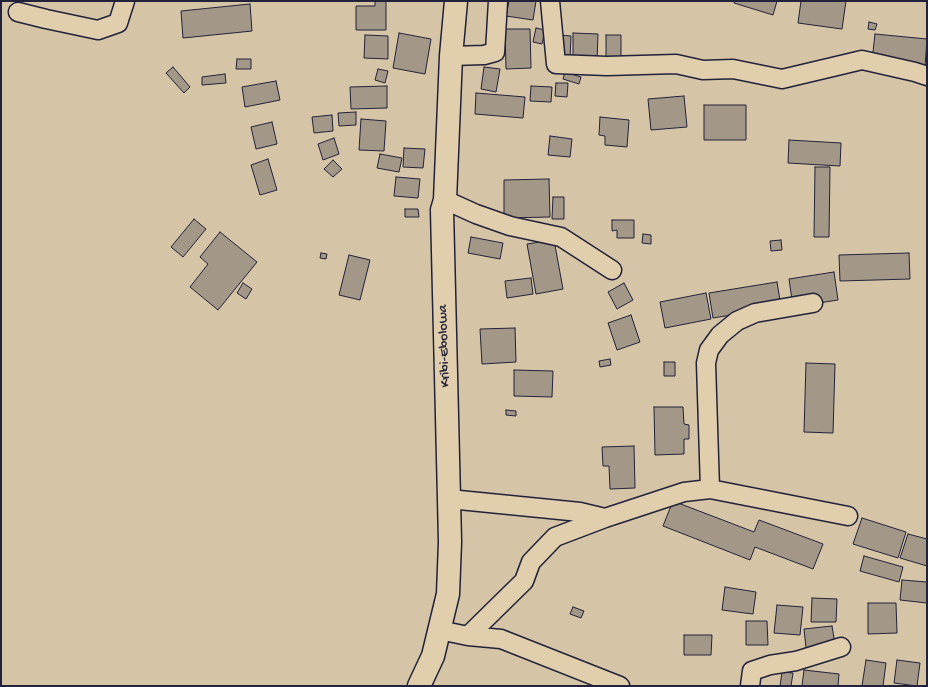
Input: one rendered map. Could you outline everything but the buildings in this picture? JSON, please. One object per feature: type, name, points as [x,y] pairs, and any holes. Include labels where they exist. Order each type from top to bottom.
[{"type":"highway","name":"Kribi-Ebolowa","points":[[419,686],[433,656],[448,594],[450,542],[442,210],[445,200],[451,56],[456,1]]},
{"type":"street","points":[[18,12],[98,30],[118,24],[125,1]]},
{"type":"street","points":[[451,56],[484,55],[495,52],[498,1]]},
{"type":"street","points":[[550,1],[556,64],[608,66],[676,64],[703,70],[733,69],[782,79],[862,60],[927,76]]},
{"type":"street","points":[[445,200],[476,214],[510,226],[561,237],[612,270]]},
{"type":"street","points":[[710,489],[706,363],[709,350],[720,335],[737,321],[755,313],[813,303]]},
{"type":"street","points":[[468,636],[524,581],[531,562],[555,537],[605,518],[684,492],[710,489],[848,516]]},
{"type":"street","points":[[449,499],[580,512],[605,518]]},
{"type":"street","points":[[439,630],[468,636],[501,639],[620,686]]},
{"type":"street","points":[[750,686],[752,671],[770,665],[796,661],[841,647]]}]
